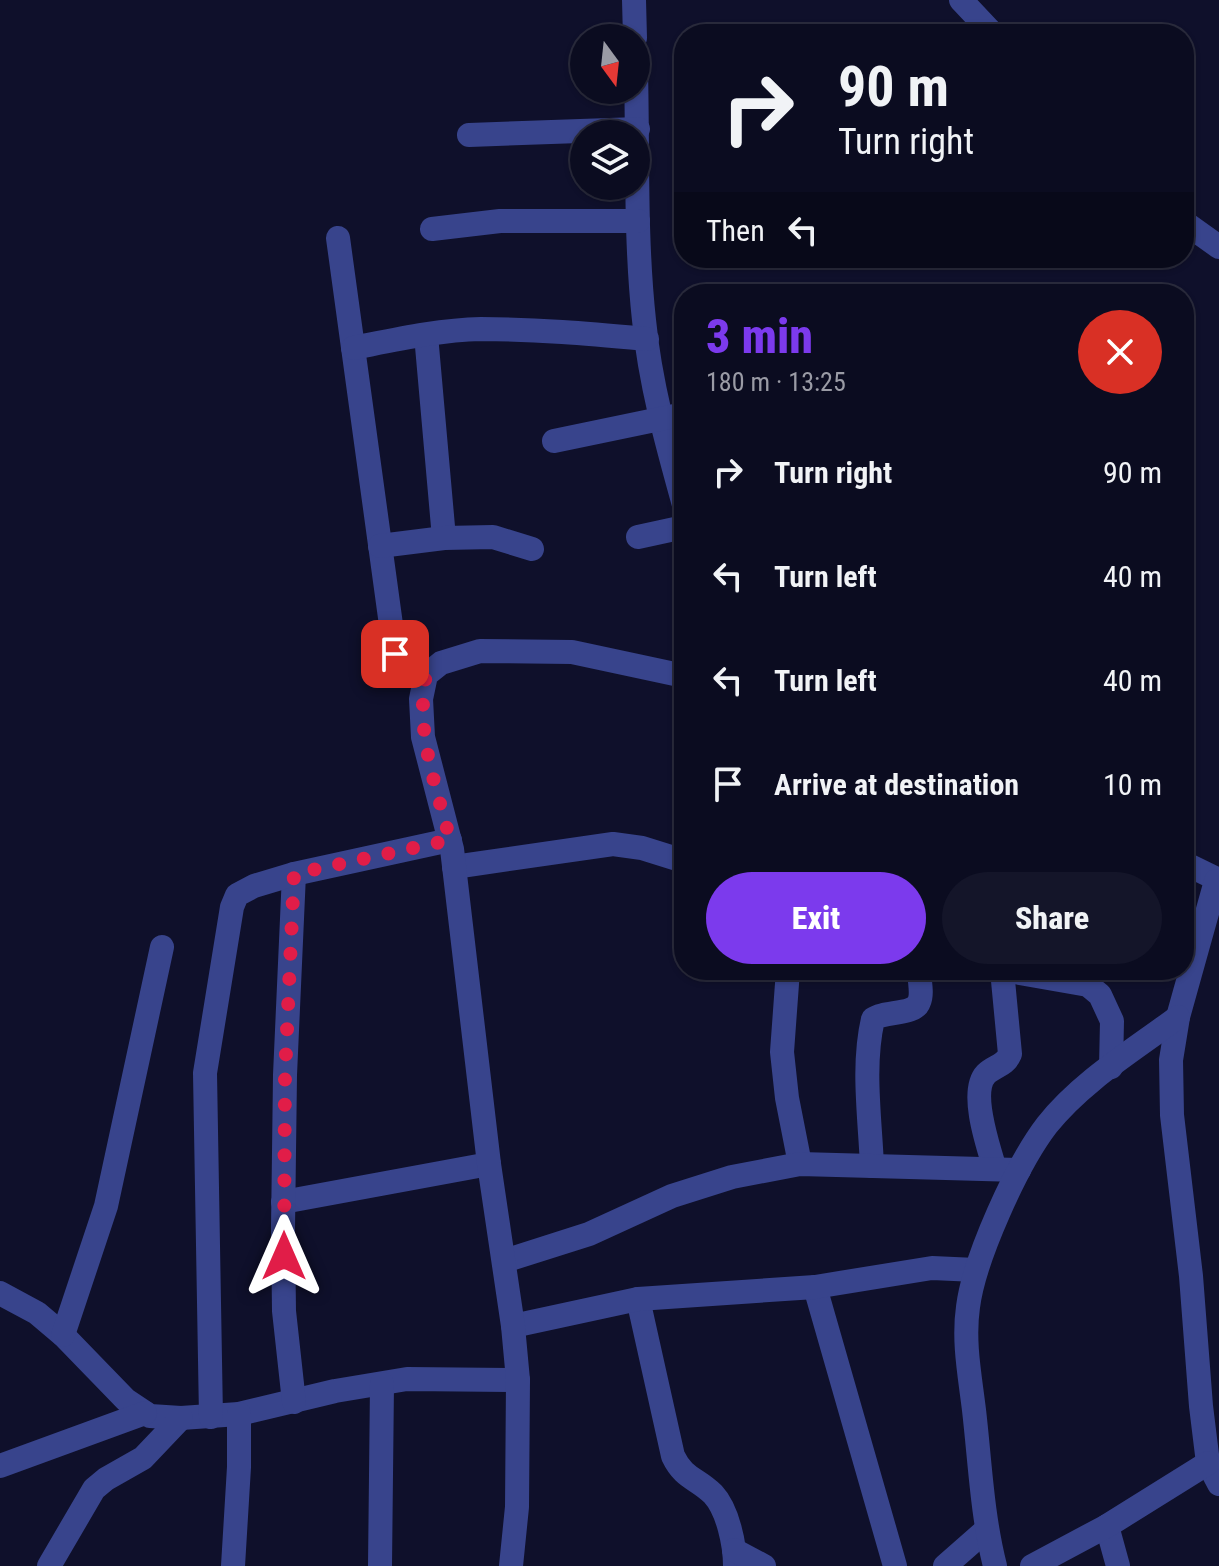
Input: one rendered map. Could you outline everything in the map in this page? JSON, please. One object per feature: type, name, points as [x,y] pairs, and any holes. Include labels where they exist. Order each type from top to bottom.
[{"type":"street","points":[[634,0],[635,24]]},
{"type":"street","points":[[961,0],[984,24]]},
{"type":"street","points":[[469,135],[570,131]]},
{"type":"street","points":[[554,441],[672,416],[647,339],[638,200]]},
{"type":"street","points":[[432,229],[500,221],[638,221]]},
{"type":"street","points":[[1194,229],[1219,247]]},
{"type":"street","points":[[338,238],[395,654],[399,664],[426,675]]},
{"type":"street","points":[[353,348],[478,329],[575,332],[647,339]]},
{"type":"street","points":[[426,335],[444,538]]},
{"type":"street","points":[[638,537],[674,529]]},
{"type":"street","points":[[380,546],[444,538],[493,537],[532,549]]},
{"type":"street","points":[[511,1566],[517,1507],[518,1380],[513,1326],[489,1164],[454,867],[423,737],[421,699],[426,675],[441,663],[480,651],[572,652],[674,674]]},
{"type":"street","points":[[211,1417],[205,1073],[232,907],[237,895],[254,886],[294,874],[450,840]]},
{"type":"street","points":[[454,867],[613,844],[642,848],[674,858]]},
{"type":"street","points":[[1194,868],[1217,880],[1194,961]]},
{"type":"street","points":[[294,874],[283,1202],[284,1311],[294,1402]]},
{"type":"street","points":[[63,1335],[106,1206],[162,947]]},
{"type":"street","points":[[787,980],[782,1052],[800,1164]]},
{"type":"street","points":[[872,1166],[869,1034],[873,1019],[881,1013],[917,1007],[920,1002],[919,980]]},
{"type":"street","points":[[1004,980],[1010,1054],[1006,1061],[986,1074],[980,1093],[981,1122],[1007,1169]]},
{"type":"street","points":[[1060,980],[1088,985],[1100,995],[1112,1021],[1111,1067]]},
{"type":"street","points":[[1032,1566],[1213,1474],[1172,1115],[1171,1060],[1189,980]]},
{"type":"street","points":[[995,1566],[986,1530],[966,1355],[968,1308],[976,1270],[1007,1169],[1090,1082],[1178,1017]]},
{"type":"street","points":[[283,1202],[489,1164]]},
{"type":"street","points":[[504,1261],[589,1234],[672,1196],[732,1177],[800,1164],[1007,1169]]},
{"type":"street","points":[[513,1326],[638,1299],[815,1287],[932,1268],[976,1270]]},
{"type":"street","points":[[815,1287],[892,1565]]},
{"type":"street","points":[[0,1293],[37,1313],[63,1335],[126,1400],[150,1416],[181,1418],[239,1414],[335,1391],[407,1379],[518,1380]]},
{"type":"street","points":[[638,1299],[673,1456],[680,1471],[715,1496],[722,1510],[734,1558],[764,1566]]},
{"type":"street","points":[[380,1566],[382,1384]]},
{"type":"street","points":[[0,1466],[145,1413]]},
{"type":"street","points":[[233,1566],[239,1414]]},
{"type":"street","points":[[49,1566],[94,1489],[143,1458],[181,1418]]},
{"type":"street","points":[[1107,1526],[1118,1566]]},
{"type":"street","points":[[945,1566],[986,1530]]},
{"type":"route","points":[[284,1256],[285,1075],[294,874],[450,840],[423,737],[421,699],[426,675],[399,664],[395,654]]}]
